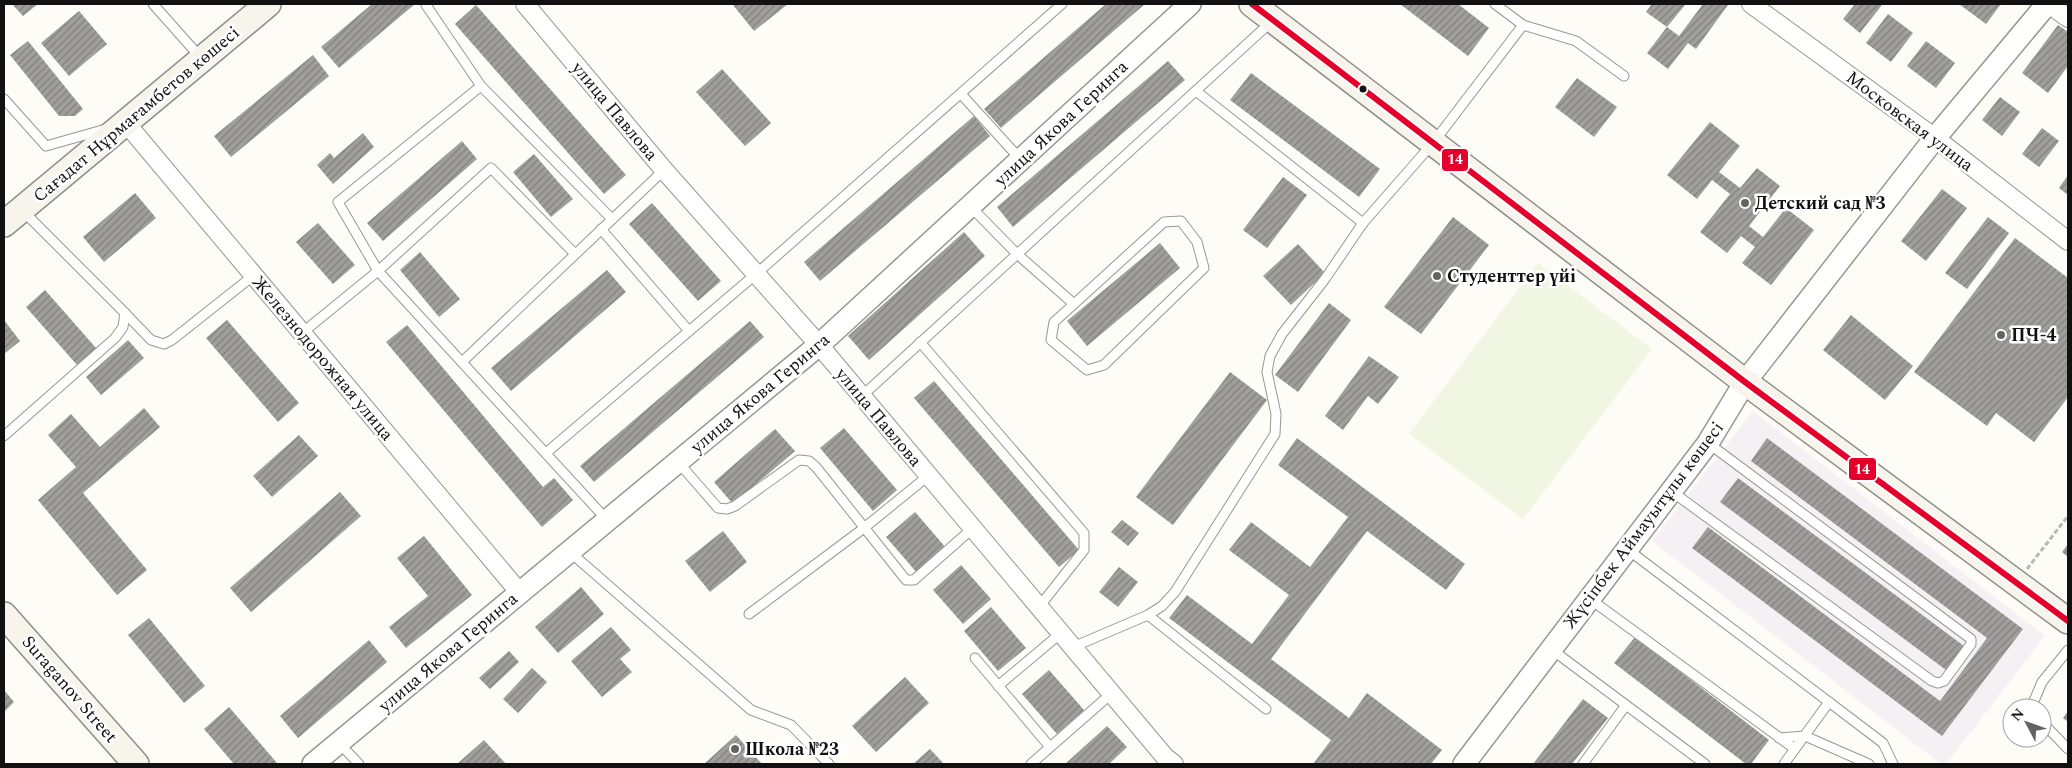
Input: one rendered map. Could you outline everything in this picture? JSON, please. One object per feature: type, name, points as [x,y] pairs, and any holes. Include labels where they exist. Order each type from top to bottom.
[{"type":"main road","points":[[1252,4],[1745,382],[2068,621]]},
{"type":"main road","name":"Сағадат Нұрмағамбетов көшесі","points":[[13,217],[202,60],[265,5]]},
{"type":"main road","name":"Suraganov Street","points":[[4,615],[136,764]]},
{"type":"street","name":"улица Павлова","points":[[525,4],[664,170],[819,345],[1112,693],[1165,762]]},
{"type":"street","name":"улица Якова Геринга","points":[[313,764],[819,345],[1190,4]]},
{"type":"street","name":"Московская улица","points":[[1751,4],[1935,138],[2068,240]]},
{"type":"street","name":"Жүсіпбек Аймауытұлы көшесі","points":[[1464,764],[1708,443],[1745,382],[1935,138],[2048,4]]},
{"type":"street","points":[[2048,4],[2068,18]]},
{"type":"street","name":"Железнодорожная улица","points":[[126,123],[520,593]]},
{"type":"lane","points":[[154,4],[202,60]]},
{"type":"lane","points":[[428,4],[426,6],[481,86],[612,219]]},
{"type":"lane","points":[[546,454],[756,274],[1062,4]]},
{"type":"lane","points":[[1495,4],[1523,25],[1576,41],[1624,76]]},
{"type":"lane","points":[[862,396],[1273,20]]},
{"type":"lane","points":[[1073,647],[1148,614],[1162,606],[1175,592],[1275,434],[1276,414],[1267,372],[1270,356],[1282,334],[1325,279],[1363,222],[1433,143],[1523,25]]},
{"type":"lane","points":[[481,86],[338,202],[378,271],[608,520]]},
{"type":"lane","points":[[1196,91],[1363,222]]},
{"type":"lane","points":[[961,94],[1021,160]]},
{"type":"lane","points":[[4,99],[46,146],[126,123]]},
{"type":"lane","points":[[302,333],[378,271],[491,168],[575,254]]},
{"type":"lane","points":[[462,362],[664,170]]},
{"type":"lane","points":[[970,206],[1017,254],[1074,304]]},
{"type":"lane","points":[[13,217],[125,313],[151,340],[164,344],[172,340],[254,276]]},
{"type":"lane","points":[[1181,221],[1197,242],[1204,268],[1104,365],[1087,370],[1051,340],[1054,322],[1074,304],[1164,222],[1181,221]]},
{"type":"lane","points":[[601,229],[689,331]]},
{"type":"lane","points":[[4,436],[115,338],[122,327],[125,313]]},
{"type":"lane","points":[[920,342],[1084,533],[1084,550],[1039,607]]},
{"type":"lane","points":[[1671,491],[1932,681],[1944,680],[1971,644],[1971,639],[1708,443]]},
{"type":"lane","points":[[678,462],[718,508],[727,509],[735,506],[799,460],[809,461],[816,467],[906,580],[914,580],[973,528]]},
{"type":"lane","points":[[749,614],[864,528],[928,476]]},
{"type":"lane","points":[[1627,549],[1883,743],[1893,764]]},
{"type":"lane","points":[[570,552],[751,710],[791,725],[829,764]]},
{"type":"lane","points":[[1589,598],[1795,749]]},
{"type":"lane","points":[[1148,614],[1266,709]]},
{"type":"lane","points":[[998,686],[1061,633]]},
{"type":"lane","points":[[1551,649],[1703,764]]},
{"type":"lane","points":[[2035,698],[2042,682],[2068,650]]},
{"type":"lane","points":[[974,658],[1050,747]]},
{"type":"lane","points":[[1030,764],[1112,693]]},
{"type":"lane","points":[[1784,764],[1829,702]]},
{"type":"lane","points":[[1583,764],[1626,706]]},
{"type":"lane","points":[[2052,732],[2068,749]]},
{"type":"lane","points":[[1779,738],[1805,736],[1869,764]]},
{"type":"lane","points":[[338,743],[359,764]]},
{"type":"path","points":[[2016,583],[2068,516]]},
{"type":"shaded area","points":[[1753,411],[2045,636],[1946,764],[1941,764],[1652,541]]},
{"type":"green space","points":[[1538,263],[1652,349],[1523,519],[1409,434]]},
{"type":"building","points":[[12,4],[38,4],[23,16]]},
{"type":"building","points":[[372,4],[415,4],[339,68],[321,47]]},
{"type":"building","points":[[734,4],[788,4],[754,31]]},
{"type":"building","points":[[1106,4],[1145,4],[1001,128],[984,109]]},
{"type":"building","points":[[1400,4],[1458,4],[1489,28],[1468,56]]},
{"type":"building","points":[[1652,4],[1685,5],[1667,27],[1646,12]]},
{"type":"building","points":[[1703,4],[1728,5],[1696,49],[1688,43],[1668,69],[1647,53],[1667,27],[1679,36]]},
{"type":"building","points":[[1855,4],[1882,5],[1860,33],[1843,19]]},
{"type":"building","points":[[1959,4],[2001,4],[1986,24]]},
{"type":"building","points":[[476,5],[626,175],[604,194],[455,24]]},
{"type":"building","points":[[79,11],[107,44],[69,76],[41,43]]},
{"type":"building","points":[[1888,14],[1913,33],[1891,62],[1866,43]]},
{"type":"building","points":[[2058,25],[2068,32],[2068,66],[2048,93],[2022,73]]},
{"type":"building","points":[[28,41],[83,109],[75,116],[59,116],[10,55]]},
{"type":"building","points":[[1926,41],[1955,63],[1936,88],[1907,66]]},
{"type":"building","points":[[313,55],[329,76],[231,157],[214,136]]},
{"type":"building","points":[[1168,61],[1185,80],[1013,227],[997,207]]},
{"type":"building","points":[[722,69],[771,123],[745,146],[696,92]]},
{"type":"building","points":[[1251,73],[1380,169],[1359,197],[1230,100]]},
{"type":"building","points":[[1577,78],[1617,107],[1594,137],[1555,107]]},
{"type":"building","points":[[2000,97],[2020,112],[2002,136],[1982,120]]},
{"type":"building","points":[[974,116],[990,136],[820,281],[804,262]]},
{"type":"building","name":"Детский сад №3","points":[[1710,122],[1740,146],[1719,172],[1740,188],[1757,168],[1780,186],[1749,226],[1763,237],[1786,208],[1814,230],[1771,285],[1742,263],[1755,247],[1741,236],[1727,253],[1700,232],[1730,194],[1712,180],[1697,199],[1667,175]]},
{"type":"building","points":[[2042,128],[2059,141],[2039,167],[2022,154]]},
{"type":"building","points":[[363,133],[374,147],[333,184],[317,165],[330,153],[334,158]]},
{"type":"building","points":[[462,141],[477,159],[383,241],[367,223]]},
{"type":"building","points":[[534,154],[573,199],[551,217],[513,172]]},
{"type":"building","points":[[2068,175],[2068,195],[2059,188]]},
{"type":"building","points":[[1283,177],[1307,195],[1267,248],[1243,230]]},
{"type":"building","points":[[1942,189],[1967,208],[1926,261],[1901,241]]},
{"type":"building","points":[[135,193],[156,218],[104,262],[83,237]]},
{"type":"building","points":[[652,203],[721,281],[698,301],[629,224]]},
{"type":"building","name":"Студенттер үйі","points":[[1453,217],[1489,245],[1421,334],[1384,307]]},
{"type":"building","points":[[1988,217],[2009,233],[1967,289],[1945,273]]},
{"type":"building","points":[[318,223],[355,265],[333,284],[296,242]]},
{"type":"building","points":[[964,232],[985,256],[869,360],[848,336]]},
{"type":"building","points":[[2015,238],[2068,278],[2068,397],[2034,442],[1996,413],[1987,426],[1914,372]]},
{"type":"building","points":[[1160,243],[1180,268],[1087,346],[1067,321]]},
{"type":"building","points":[[1298,244],[1325,273],[1291,305],[1263,276]]},
{"type":"building","points":[[420,252],[460,299],[439,317],[400,270]]},
{"type":"building","points":[[607,270],[626,292],[511,391],[491,368]]},
{"type":"building","points":[[45,290],[96,348],[77,365],[26,307]]},
{"type":"building","points":[[1329,303],[1351,320],[1298,392],[1275,375]]},
{"type":"building","points":[[1851,315],[1913,366],[1885,400],[1823,350]]},
{"type":"building","points":[[4,320],[20,341],[4,354]]},
{"type":"building","points":[[227,320],[299,403],[278,422],[206,338]]},
{"type":"building","points":[[750,321],[764,337],[594,482],[580,466]]},
{"type":"building","points":[[407,325],[543,487],[554,478],[573,500],[542,527],[386,342]]},
{"type":"building","points":[[128,340],[144,358],[101,395],[86,377]]},
{"type":"building","points":[[1369,356],[1399,377],[1378,404],[1368,396],[1343,430],[1325,416]]},
{"type":"building","points":[[1230,372],[1267,400],[1173,525],[1136,497]]},
{"type":"building","points":[[934,381],[1079,550],[1059,567],[914,398]]},
{"type":"building","points":[[144,408],[160,427],[83,493],[147,570],[117,595],[38,500],[76,467],[48,435],[71,414],[100,447]]},
{"type":"building","points":[[844,428],[897,490],[873,511],[820,448]]},
{"type":"building","points":[[775,429],[795,451],[733,504],[714,482]]},
{"type":"building","points":[[299,435],[318,456],[272,497],[253,476]]},
{"type":"building","points":[[1297,438],[1465,564],[1446,590],[1367,531],[1271,659],[1349,718],[1367,693],[1442,750],[1431,764],[1313,764],[1331,740],[1169,618],[1187,595],[1252,644],[1289,595],[1229,550],[1251,522],[1310,567],[1348,517],[1278,465]]},
{"type":"building","points":[[1767,438],[2023,629],[1942,736],[1692,548],[1708,527],[1940,701],[1987,638],[1751,461]]},
{"type":"building","points":[[1738,478],[1964,646],[1946,670],[1720,502]]},
{"type":"building","points":[[340,492],[361,516],[251,612],[230,588]]},
{"type":"building","points":[[915,512],[947,549],[918,574],[886,537]]},
{"type":"building","points":[[1122,520],[1139,533],[1128,546],[1111,532]]},
{"type":"building","points":[[723,531],[747,562],[710,592],[685,561]]},
{"type":"building","points":[[424,536],[472,595],[406,648],[389,627],[428,596],[397,558]]},
{"type":"building","points":[[2068,544],[2068,557],[2062,552]]},
{"type":"building","points":[[961,565],[991,599],[963,624],[933,590]]},
{"type":"building","points":[[1119,567],[1138,582],[1118,607],[1099,592]]},
{"type":"building","points":[[581,587],[604,614],[558,653],[535,627]]},
{"type":"building","points":[[991,607],[1026,648],[998,671],[964,631]]},
{"type":"building","points":[[149,618],[205,686],[184,703],[128,635]]},
{"type":"building","points":[[611,627],[631,650],[620,659],[632,672],[602,697],[571,661]]},
{"type":"building","points":[[1635,637],[1769,740],[1751,764],[1746,764],[1614,663]]},
{"type":"building","points":[[369,640],[387,662],[298,738],[280,716]]},
{"type":"building","points":[[509,651],[519,662],[490,689],[479,678]]},
{"type":"building","points":[[532,668],[547,682],[518,713],[503,699]]},
{"type":"building","points":[[1049,670],[1084,710],[1057,734],[1022,694]]},
{"type":"building","points":[[905,677],[929,703],[876,752],[852,726]]},
{"type":"building","points":[[4,690],[14,702],[4,712]]},
{"type":"building","points":[[1583,699],[1608,718],[1572,764],[1533,764]]},
{"type":"building","points":[[229,707],[277,763],[234,764],[204,729]]},
{"type":"building","points":[[2068,711],[2068,722],[2063,718]]},
{"type":"building","points":[[1107,726],[1127,747],[1109,764],[1065,764]]},
{"type":"building","name":"Школа №23","points":[[736,735],[762,764],[704,764]]},
{"type":"building","points":[[484,740],[506,764],[457,764]]},
{"type":"building","points":[[930,749],[944,764],[913,764]]},
{"type":"transit line","name":"14","points":[[1252,4],[1745,382],[2068,621]]},
{"type":"place","name":"Детский сад №3","points":[[1745,203]]},
{"type":"place","name":"Студенттер үйі","points":[[1437,276]]},
{"type":"place","name":"ПЧ-4","points":[[2001,335]]},
{"type":"place","name":"Школа №23","points":[[735,749]]}]
